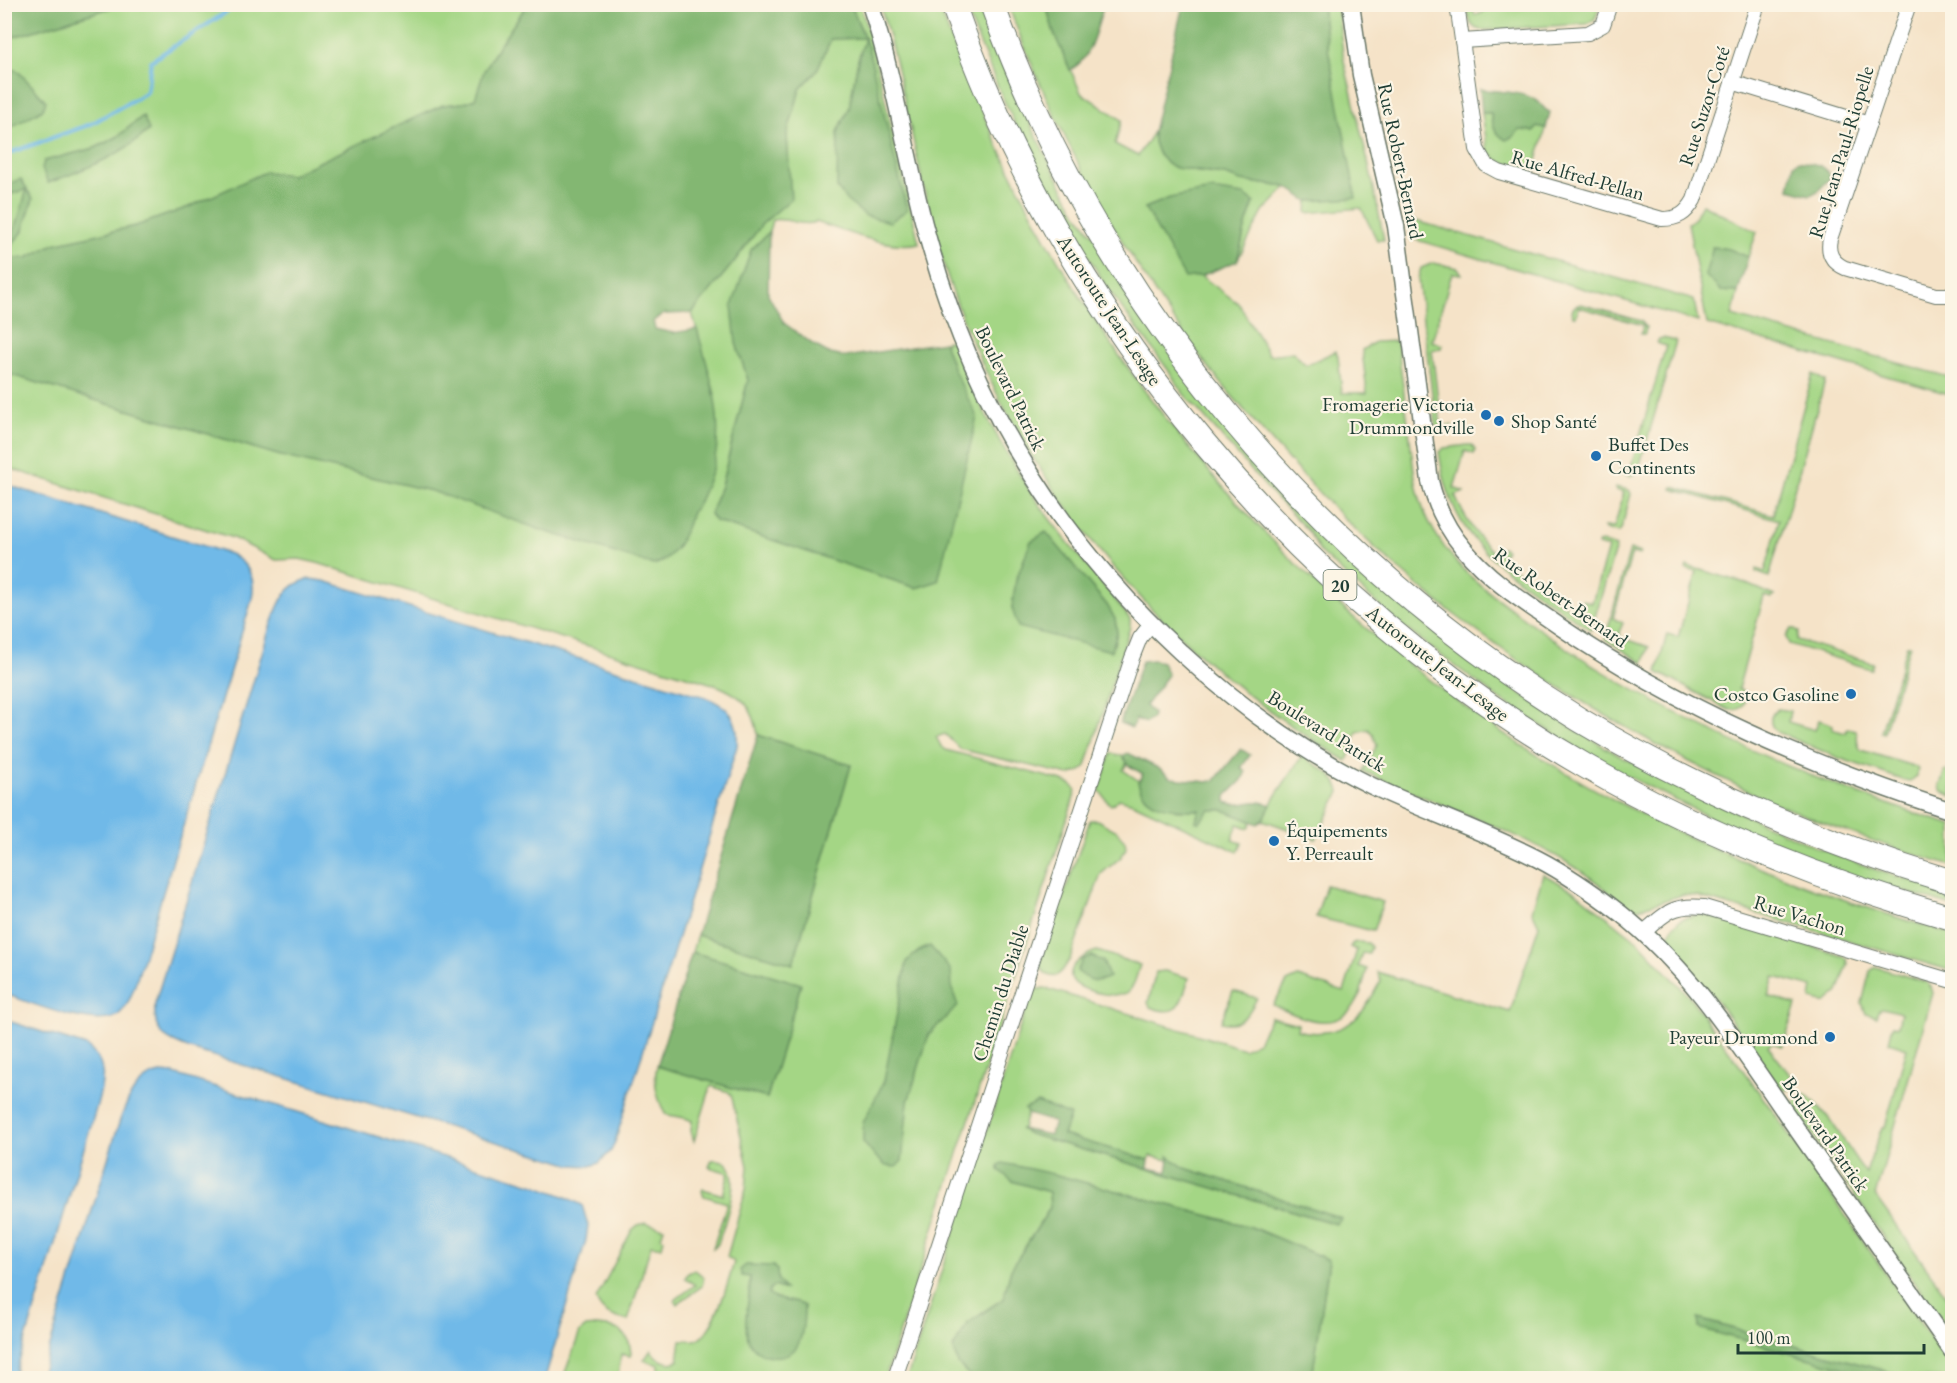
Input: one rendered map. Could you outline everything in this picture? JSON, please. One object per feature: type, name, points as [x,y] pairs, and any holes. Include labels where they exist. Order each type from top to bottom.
[{"type":"highway","name":"Autoroute Jean-Lesage","points":[[953,4],[987,92],[1028,177],[1077,264],[1117,328],[1166,395],[1206,444],[1277,523],[1334,579],[1403,639],[1472,692],[1547,743],[1607,778],[1707,828],[1798,868],[1953,918]]},
{"type":"highway","name":"Autoroute Jean-Lesage","points":[[992,4],[1020,75],[1062,164],[1093,221],[1149,309],[1192,368],[1249,438],[1316,510],[1378,570],[1432,615],[1508,672],[1576,717],[1635,751],[1731,799],[1790,825],[1856,851],[1953,882]]},
{"type":"street","name":"Boulevard Patrick","points":[[870,4],[884,54],[924,227],[950,309],[971,362],[1006,432],[1040,488],[1083,546],[1151,624],[1214,681],[1271,724],[1313,752],[1370,784],[1540,860],[1599,897],[1643,933],[1692,986],[1751,1063],[1953,1352]]},
{"type":"street","name":"Rue Robert-Bernard","points":[[1351,4],[1361,75],[1396,226],[1430,481],[1441,513],[1462,548],[1485,572],[1516,596],[1590,647],[1673,697],[1806,759],[1953,811]]},
{"type":"street","name":"Rue Alfred-Pellan","points":[[1457,4],[1477,149],[1482,160],[1490,169],[1662,219],[1681,216]]},
{"type":"street","points":[[1462,41],[1588,33],[1602,24],[1610,4]]},
{"type":"street","name":"Rue Suzor-Coté","points":[[1681,216],[1694,200],[1758,4]]},
{"type":"street","name":"Rue Jean-Paul-Riopelle","points":[[1908,4],[1829,247],[1831,257],[1845,268],[1936,295],[1944,296],[1953,293]]},
{"type":"street","points":[[1732,82],[1869,124]]},
{"type":"street","name":"Chemin du Diable","points":[[895,1378],[1132,658],[1140,638],[1151,624]]},
{"type":"street","name":"Rue Vachon","points":[[1643,933],[1671,909],[1688,906],[1704,907],[1953,981]]},
{"type":"green space","points":[[5,4],[120,5],[10,38],[5,45]]},
{"type":"green space","points":[[120,5],[527,5],[484,71],[476,99],[443,105],[291,175],[265,173],[189,207],[136,226],[54,244],[27,258],[9,258],[5,261],[5,196],[27,189],[21,180],[5,185],[8,68],[5,63],[5,45],[10,38]],"holes":[[[142,117],[149,130],[127,147],[101,161],[48,183],[44,161],[95,148],[117,137]],[[27,189],[33,199],[22,233],[8,237],[17,224]]]},
{"type":"green space","points":[[527,5],[851,5],[864,38],[831,39],[816,72],[800,89],[787,135],[791,199],[762,224],[692,313],[664,314],[653,321],[655,329],[673,333],[697,329],[714,395],[718,428],[714,462],[707,484],[675,550],[662,561],[654,565],[544,531],[432,491],[281,456],[5,373],[5,261],[9,258],[27,258],[54,244],[136,226],[189,207],[265,172],[291,175],[443,105],[475,99],[484,71]]},
{"type":"green space","points":[[851,5],[860,5],[870,37],[919,243],[881,242],[816,222],[772,220],[769,232],[751,250],[736,343],[748,380],[721,486],[710,514],[715,521],[916,588],[938,581],[954,370],[944,342],[952,340],[983,410],[1020,476],[1059,531],[1130,619],[1130,627],[1086,766],[1081,771],[1069,775],[960,749],[945,734],[936,737],[946,750],[1063,781],[1073,786],[1076,791],[885,1378],[658,1378],[659,1365],[644,1360],[651,1350],[663,1361],[670,1363],[678,1361],[681,1340],[695,1340],[702,1337],[720,1306],[734,1262],[727,1257],[746,1189],[748,1166],[729,1092],[711,1086],[694,1141],[691,1131],[692,1121],[665,1114],[656,1090],[657,1066],[767,1098],[801,984],[692,952],[697,935],[793,964],[851,765],[758,735],[753,716],[745,703],[733,693],[716,685],[317,563],[299,559],[276,560],[233,538],[5,467],[5,373],[281,456],[432,491],[654,565],[678,547],[693,510],[715,394],[692,313],[762,224],[790,199],[787,135],[800,89],[816,72],[831,39],[865,38]],"holes":[[[865,39],[907,210],[838,132],[849,109],[858,60]],[[1046,533],[1107,605],[1115,619],[1117,633],[1114,645],[1012,608],[1016,580],[1031,542]],[[777,1270],[777,1281],[782,1289],[774,1286],[770,1289],[769,1295],[804,1306],[748,1338],[750,1277]]]},
{"type":"green space","points":[[880,5],[938,5],[1001,153],[1038,225],[1079,295],[1133,375],[1194,453],[1259,526],[1329,596],[1404,660],[1483,719],[1565,772],[1651,819],[1761,869],[1875,910],[1952,934],[1952,971],[1697,896],[1682,895],[1637,909],[1629,908],[1586,874],[1545,850],[1363,771],[1377,745],[1373,734],[1368,729],[1357,732],[1347,761],[1281,719],[1220,672],[1163,621],[1111,565],[1065,505],[1023,441],[987,373],[956,301],[944,265]]},
{"type":"green space","points":[[964,5],[981,5],[1024,110],[1076,212],[1311,522],[1354,564],[1458,652],[1574,729],[1625,759],[1818,848],[1882,872],[1952,892],[1952,906],[1842,873],[1719,822],[1596,760],[1498,698],[1397,622],[1320,552],[1309,532],[1183,393],[1105,285],[1028,151],[1000,92]]},
{"type":"green space","points":[[1008,5],[1046,5],[1054,33],[1081,93],[1122,120],[1115,144],[1138,156],[1153,132],[1158,153],[1167,164],[1197,172],[1225,175],[1241,181],[1287,187],[1263,212],[1237,261],[1254,203],[1170,198],[1145,208],[1185,277],[1201,276],[1239,304],[1269,355],[1293,352],[1306,365],[1336,351],[1342,393],[1367,393],[1362,350],[1375,342],[1397,341],[1415,474],[1422,506],[1436,535],[1471,578],[1580,657],[1682,716],[1734,742],[1842,788],[1952,825],[1952,866],[1871,840],[1792,810],[1703,769],[1629,729],[1558,686],[1489,640],[1431,596],[1384,556],[1318,491],[1223,386],[1147,281],[1094,192],[1070,146],[1027,53]]},
{"type":"green space","points":[[1046,5],[1104,5],[1088,51],[1083,59],[1070,70],[1054,33]]},
{"type":"green space","points":[[1183,5],[1322,5],[1356,198],[1308,201],[1287,187],[1241,181],[1225,175],[1176,168],[1167,164],[1158,153],[1153,132]]},
{"type":"green space","points":[[1322,5],[1337,5],[1344,61],[1384,240],[1377,240],[1361,208],[1307,213],[1308,201],[1355,197]]},
{"type":"green space","points":[[1467,5],[1471,5],[1475,15],[1482,13],[1490,5],[1600,5],[1595,19],[1587,24],[1483,30],[1472,25]]},
{"type":"green space","points":[[865,39],[907,210],[890,222],[866,216],[847,201],[837,188],[838,132],[849,109],[858,60]]},
{"type":"green space","points":[[4,63],[8,68],[18,71],[46,101],[43,109],[5,131]]},
{"type":"green space","points":[[1480,89],[1516,93],[1536,100],[1550,112],[1546,128],[1537,126],[1534,131],[1519,130],[1513,137],[1506,140],[1495,129],[1491,113],[1482,113]]},
{"type":"green space","points":[[1482,113],[1491,113],[1513,137],[1519,130],[1534,131],[1537,126],[1546,128],[1534,171],[1508,165],[1492,156],[1488,151]]},
{"type":"green space","points":[[143,116],[149,130],[127,147],[101,161],[48,183],[42,169],[44,161],[95,148],[117,137]]},
{"type":"green space","points":[[1799,161],[1826,169],[1830,178],[1818,191],[1810,195],[1789,189],[1794,164]]},
{"type":"green space","points":[[21,179],[27,189],[5,196],[5,185]]},
{"type":"green space","points":[[27,189],[33,199],[22,233],[9,247],[8,237],[17,224]]},
{"type":"green space","points":[[1211,190],[1244,195],[1254,202],[1237,261],[1201,276],[1185,278],[1145,208],[1170,198]]},
{"type":"green space","points":[[1702,204],[1757,232],[1748,257],[1729,249],[1712,247],[1721,291],[1738,292],[1732,316],[1952,378],[1952,395],[1707,324],[1688,223],[1694,219]]},
{"type":"green space","points":[[1409,219],[1694,300],[1698,322],[1413,239]]},
{"type":"green space","points":[[769,232],[768,294],[784,323],[814,345],[830,354],[845,357],[944,342],[954,370],[977,417],[938,581],[916,588],[715,521],[710,514],[721,486],[748,380],[736,343],[732,306],[751,250]]},
{"type":"green space","points":[[1713,247],[1729,249],[1748,257],[1738,292],[1721,291],[1705,275]]},
{"type":"green space","points":[[1433,263],[1458,268],[1462,274],[1452,273],[1432,341],[1442,345],[1441,348],[1432,350],[1441,426],[1452,425],[1451,428],[1438,429],[1418,279],[1421,268]]},
{"type":"green space","points":[[1581,304],[1641,321],[1646,327],[1645,334],[1641,334],[1643,325],[1579,307],[1576,316],[1573,316],[1572,310]]},
{"type":"green space","points":[[1663,338],[1676,341],[1639,468],[1630,476],[1622,473],[1620,469],[1630,470],[1666,346],[1657,343]]},
{"type":"green space","points":[[1813,374],[1825,381],[1769,577],[1756,572],[1756,569],[1765,572],[1779,520],[1672,489],[1673,487],[1773,515]]},
{"type":"green space","points":[[1472,445],[1475,450],[1474,454],[1465,451],[1454,488],[1464,492],[1455,496],[1467,520],[1477,535],[1496,555],[1502,547],[1506,550],[1500,558],[1574,612],[1582,600],[1592,603],[1608,548],[1598,545],[1599,543],[1616,547],[1591,630],[1511,574],[1494,560],[1468,532],[1450,497],[1439,452],[1444,448]]},
{"type":"green space","points":[[1615,487],[1629,490],[1631,494],[1621,530],[1618,533],[1604,527],[1614,528],[1624,492],[1616,490]]},
{"type":"green space","points":[[1046,532],[1107,605],[1115,619],[1117,633],[1111,651],[1018,627],[1012,608],[1016,580],[1031,541]]},
{"type":"green space","points":[[1630,550],[1641,553],[1640,555],[1632,553],[1613,618],[1623,623],[1619,632],[1620,637],[1649,647],[1643,663],[1605,639]]},
{"type":"green space","points":[[1687,566],[1745,583],[1775,596],[1772,598],[1764,596],[1738,689],[1747,693],[1740,708],[1729,710],[1657,672],[1667,634],[1678,637],[1697,572],[1686,569]]},
{"type":"green space","points":[[1791,629],[1799,632],[1797,640],[1873,663],[1871,669],[1789,644],[1786,637]]},
{"type":"green space","points":[[1907,645],[1910,645],[1884,733],[1881,732]]},
{"type":"green space","points":[[1142,661],[1162,662],[1168,675],[1145,706],[1153,713],[1152,718],[1146,723],[1136,719],[1132,728],[1120,723]]},
{"type":"green space","points":[[1778,709],[1790,711],[1788,722],[1815,730],[1819,720],[1833,725],[1832,729],[1845,733],[1848,728],[1856,730],[1861,750],[1916,767],[1917,776],[1910,781],[1903,780],[1839,758],[1777,732],[1771,720],[1772,714]]},
{"type":"green space","points":[[758,735],[851,765],[793,964],[697,935]]},
{"type":"green space","points":[[1241,749],[1250,755],[1241,768],[1246,771],[1242,780],[1226,796],[1226,802],[1238,804],[1259,802],[1271,805],[1263,820],[1258,824],[1223,810],[1209,810],[1199,823],[1196,821],[1199,810],[1171,808],[1154,803],[1141,791],[1138,782],[1143,774],[1126,764],[1122,756],[1128,753],[1158,768],[1171,778],[1208,782],[1215,780]]},
{"type":"green space","points":[[1111,753],[1122,756],[1128,762],[1123,770],[1176,810],[1199,810],[1196,821],[1209,810],[1223,810],[1252,821],[1249,828],[1238,824],[1232,840],[1242,843],[1238,852],[1133,803],[1119,799],[1111,805],[1107,802],[1099,790]]},
{"type":"green space","points":[[1302,756],[1330,775],[1340,792],[1316,839],[1263,820],[1274,798]]},
{"type":"green space","points":[[1945,771],[1952,772],[1952,796],[1941,791],[1940,784]]},
{"type":"green space","points":[[1090,820],[1097,820],[1117,831],[1125,841],[1126,848],[1121,857],[1101,874],[1070,959],[1061,972],[1055,976],[1048,975],[1040,963]]},
{"type":"green space","points":[[1543,874],[1573,890],[1640,943],[1689,996],[1774,1113],[1952,1369],[1952,1378],[1911,1378],[1699,1319],[1699,1328],[1879,1378],[1312,1378],[1329,1260],[1251,1227],[1053,1174],[1012,1181],[1049,1192],[1050,1208],[1011,1269],[1003,1299],[981,1313],[958,1364],[972,1378],[907,1378],[1032,990],[1045,988],[1244,1049],[1258,1042],[1271,1017],[1298,1024],[1297,1030],[1314,1033],[1331,1031],[1347,1025],[1363,1010],[1381,981],[1377,972],[1510,1012],[1539,925],[1532,911]],"holes":[[[1025,1109],[1070,1115],[1063,1135],[1149,1160],[1151,1156],[1169,1160],[1169,1157],[1185,1168],[1336,1224],[1029,1134],[1021,1129],[1027,1114]]]},
{"type":"green space","points":[[1326,885],[1383,902],[1373,931],[1316,917]]},
{"type":"green space","points":[[1698,915],[1713,917],[1847,959],[1848,964],[1838,992],[1825,1003],[1811,999],[1813,987],[1774,977],[1768,996],[1796,1005],[1783,1046],[1772,1043],[1768,1046],[1797,1084],[1794,1089],[1780,1088],[1717,1001],[1672,949],[1671,930],[1684,918]]},
{"type":"green space","points":[[1353,943],[1368,943],[1371,947],[1369,954],[1362,953],[1358,966],[1367,969],[1362,990],[1349,1012],[1340,1018],[1318,1021],[1295,1015],[1273,1005],[1287,982],[1298,977],[1344,992],[1357,950],[1350,947]]},
{"type":"green space","points":[[930,946],[951,970],[952,989],[958,1006],[929,1034],[908,1102],[902,1161],[896,1167],[886,1166],[863,1142],[863,1123],[884,1081],[907,961],[919,951]]},
{"type":"green space","points":[[1097,951],[1140,965],[1131,989],[1125,994],[1097,993],[1073,981],[1071,976],[1074,965],[1085,956]]},
{"type":"green space","points":[[692,952],[801,984],[767,1098],[657,1066]]},
{"type":"green space","points":[[1091,956],[1103,961],[1109,977],[1092,980],[1077,971],[1083,959]]},
{"type":"green space","points":[[1876,967],[1926,982],[1933,993],[1875,1196],[1952,1303],[1952,1336],[1796,1111],[1794,1104],[1798,1097],[1804,1094],[1813,1100],[1866,1173],[1882,1127],[1885,1127],[1907,1048],[1889,1042],[1893,1025],[1898,1026],[1901,1013],[1883,1008],[1879,1009],[1877,1017],[1866,1014],[1862,1003],[1870,971]]},
{"type":"green space","points":[[1165,971],[1189,978],[1178,1006],[1168,1011],[1150,1007],[1148,1003],[1156,972]]},
{"type":"green space","points":[[1233,991],[1257,998],[1244,1018],[1234,1023],[1221,1022]]},
{"type":"green space","points":[[1037,1103],[1070,1115],[1063,1135],[1149,1160],[1148,1168],[1167,1172],[1168,1156],[1185,1168],[1342,1218],[1337,1224],[1029,1134],[1020,1129],[1050,1135],[1054,1122],[1027,1114],[1025,1109]]},
{"type":"green space","points":[[712,1160],[724,1162],[731,1169],[733,1180],[725,1223],[718,1244],[713,1248],[727,1203],[704,1196],[702,1191],[703,1189],[723,1195],[729,1173],[709,1167]]},
{"type":"green space","points":[[1003,1163],[1053,1174],[1251,1227],[1329,1260],[1312,1378],[972,1378],[958,1364],[953,1348],[968,1323],[1003,1299],[1011,1269],[1050,1208],[1049,1192],[1012,1181],[999,1170],[999,1165]]},
{"type":"green space","points":[[646,1223],[664,1228],[661,1237],[664,1239],[662,1247],[651,1245],[628,1321],[605,1312],[596,1299],[632,1230]]},
{"type":"green space","points":[[746,1265],[773,1266],[777,1270],[778,1281],[785,1289],[774,1286],[770,1289],[769,1295],[804,1306],[799,1341],[794,1350],[788,1354],[775,1356],[761,1353],[755,1349],[748,1338],[746,1316],[750,1277],[742,1276],[740,1270]]},
{"type":"green space","points":[[695,1270],[704,1277],[702,1286],[677,1304],[675,1300],[695,1285],[685,1278],[688,1273]]},
{"type":"green space","points":[[1698,1319],[1911,1378],[1879,1378],[1699,1328]]},
{"type":"green space","points":[[586,1327],[616,1329],[628,1340],[631,1356],[621,1354],[618,1378],[563,1378],[580,1332]]},
{"type":"water","points":[[4,484],[230,554],[242,562],[252,578],[252,599],[136,982],[124,1008],[118,1015],[108,1019],[95,1020],[63,1014],[5,994]]},
{"type":"water","points":[[310,579],[324,581],[705,697],[721,705],[734,721],[737,746],[615,1142],[611,1151],[599,1163],[590,1166],[572,1165],[190,1049],[173,1042],[158,1028],[155,1003],[270,627],[288,590],[301,581]]},
{"type":"water","points":[[5,1020],[86,1046],[94,1053],[102,1068],[102,1085],[95,1112],[14,1378],[4,1378]]},
{"type":"water","points":[[160,1073],[174,1074],[532,1184],[582,1205],[588,1225],[586,1240],[545,1378],[40,1378],[123,1112],[134,1090],[145,1080]]},
{"type":"waterway","points":[[4,155],[91,124],[147,92],[151,61],[239,4]]},
{"type":"place","name":"Fromagerie Victoria Drummondville","points":[[1486,415]]},
{"type":"place","name":"Shop Santé","points":[[1499,421]]},
{"type":"place","name":"Buffet Des Continents","points":[[1596,456]]},
{"type":"place","name":"Costco Gasoline","points":[[1851,694]]},
{"type":"place","name":"Équipements Y. Perreault","points":[[1274,841]]},
{"type":"place","name":"Payeur Drummond","points":[[1830,1037]]}]
